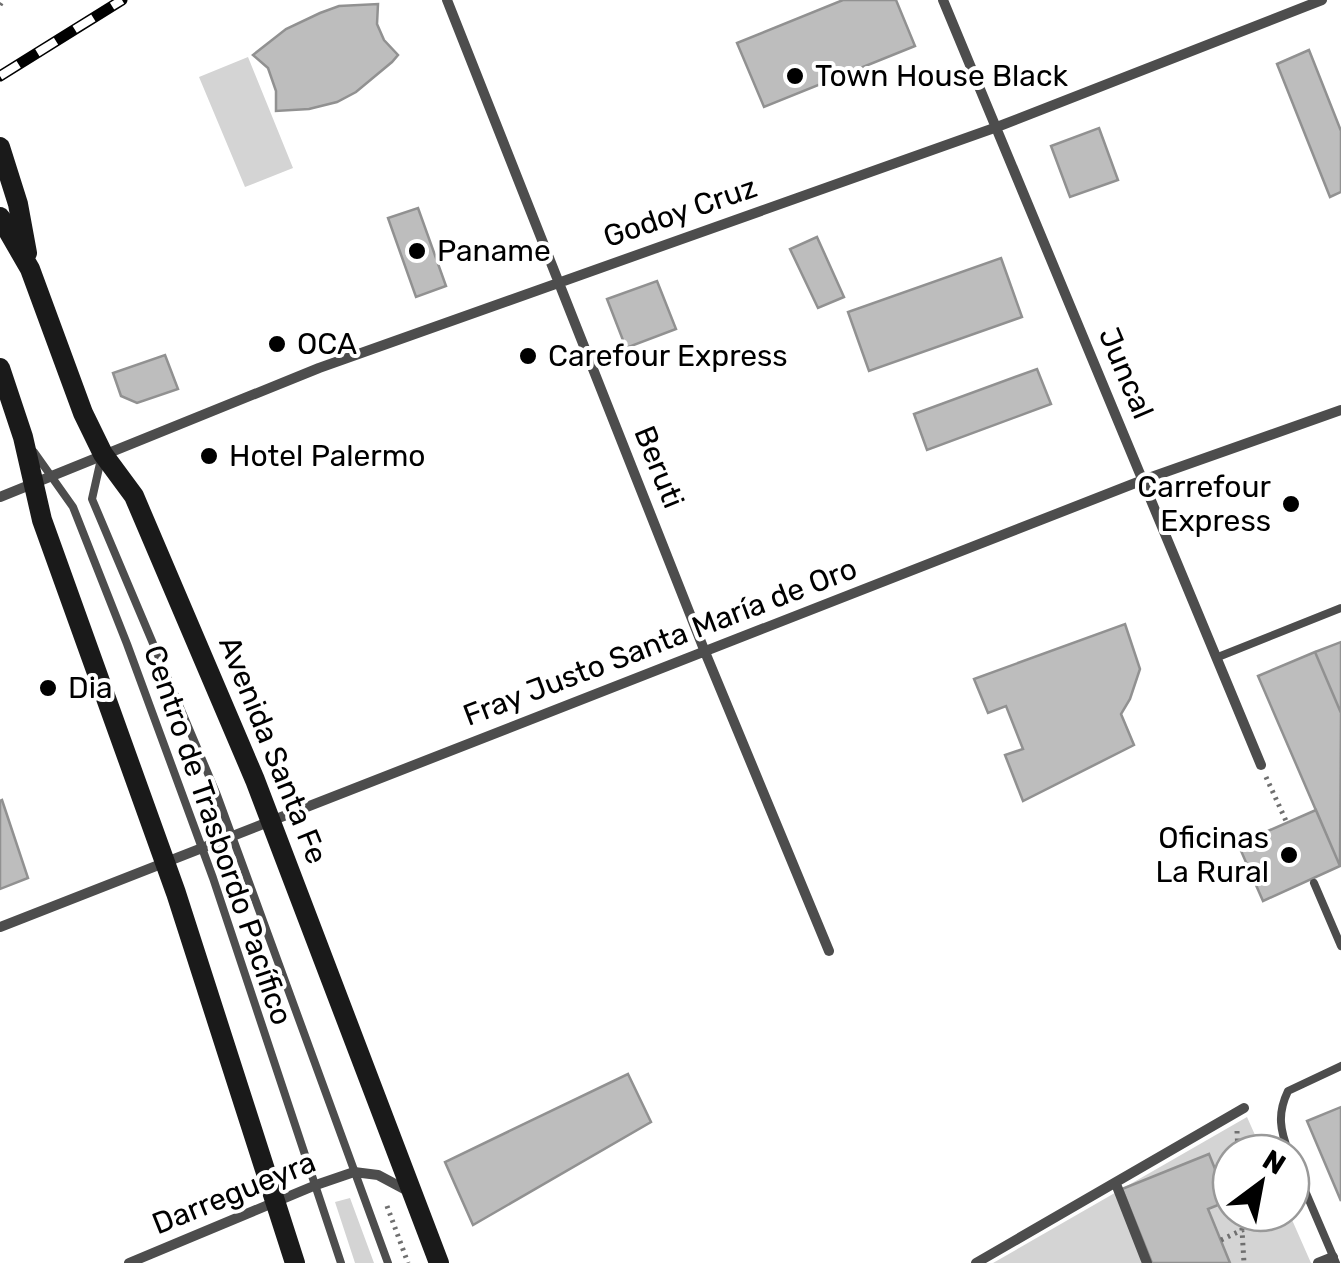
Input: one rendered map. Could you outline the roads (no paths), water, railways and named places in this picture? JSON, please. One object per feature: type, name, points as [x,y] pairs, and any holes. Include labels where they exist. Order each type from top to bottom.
[{"type":"main road","name":"Avenida Santa Fe","points":[[0,147],[18,204],[30,270]]},
{"type":"main road","name":"Avenida Santa Fe","points":[[0,216],[30,270],[102,454],[134,496],[271,821],[440,1263]]},
{"type":"main road","points":[[0,368],[42,479],[42,520],[165,863],[295,1263]]},
{"type":"street","name":"Beruti","points":[[447,0],[829,951]]},
{"type":"street","name":"Juncal","points":[[942,0],[1261,765]]},
{"type":"street","name":"Godoy Cruz","points":[[0,497],[319,368],[997,127],[1322,0]]},
{"type":"street","name":"Fray Justo Santa María de Oro","points":[[0,927],[1143,480],[1341,410]]},
{"type":"street","points":[[976,1263],[1244,1108]]},
{"type":"street","name":"Darregueyra","points":[[129,1263],[316,1184],[354,1172],[378,1175],[414,1194]]},
{"type":"street","points":[[1116,1184],[1147,1263]]},
{"type":"street","points":[[1318,1263],[1335,1260]]},
{"type":"lane","name":"Centro de Trasbordo Pacífico","points":[[102,454],[92,499],[232,837],[388,1263]]},
{"type":"lane","name":"Centro de Trasbordo Pacífico","points":[[42,479],[74,507],[202,848],[342,1263]]},
{"type":"lane","points":[[1218,657],[1341,608]]},
{"type":"lane","points":[[1314,882],[1341,946]]},
{"type":"lane","points":[[1281,1133],[1280,1117],[1288,1091],[1341,1066]]},
{"type":"lane","points":[[1311,1204],[1335,1260]]},
{"type":"railway","points":[[0,76],[122,0]]},
{"type":"place","name":"Town House Black","points":[[795,76]]},
{"type":"place","name":"Paname","points":[[417,251]]},
{"type":"place","name":"OCA","points":[[277,344]]},
{"type":"place","name":"Carefour Express","points":[[528,356]]},
{"type":"place","name":"Hotel Palermo","points":[[209,456]]},
{"type":"place","name":"Carrefour Express","points":[[1291,504]]},
{"type":"place","name":"Dia","points":[[48,688]]},
{"type":"place","name":"Oficinas La Rural","points":[[1289,855]]}]
